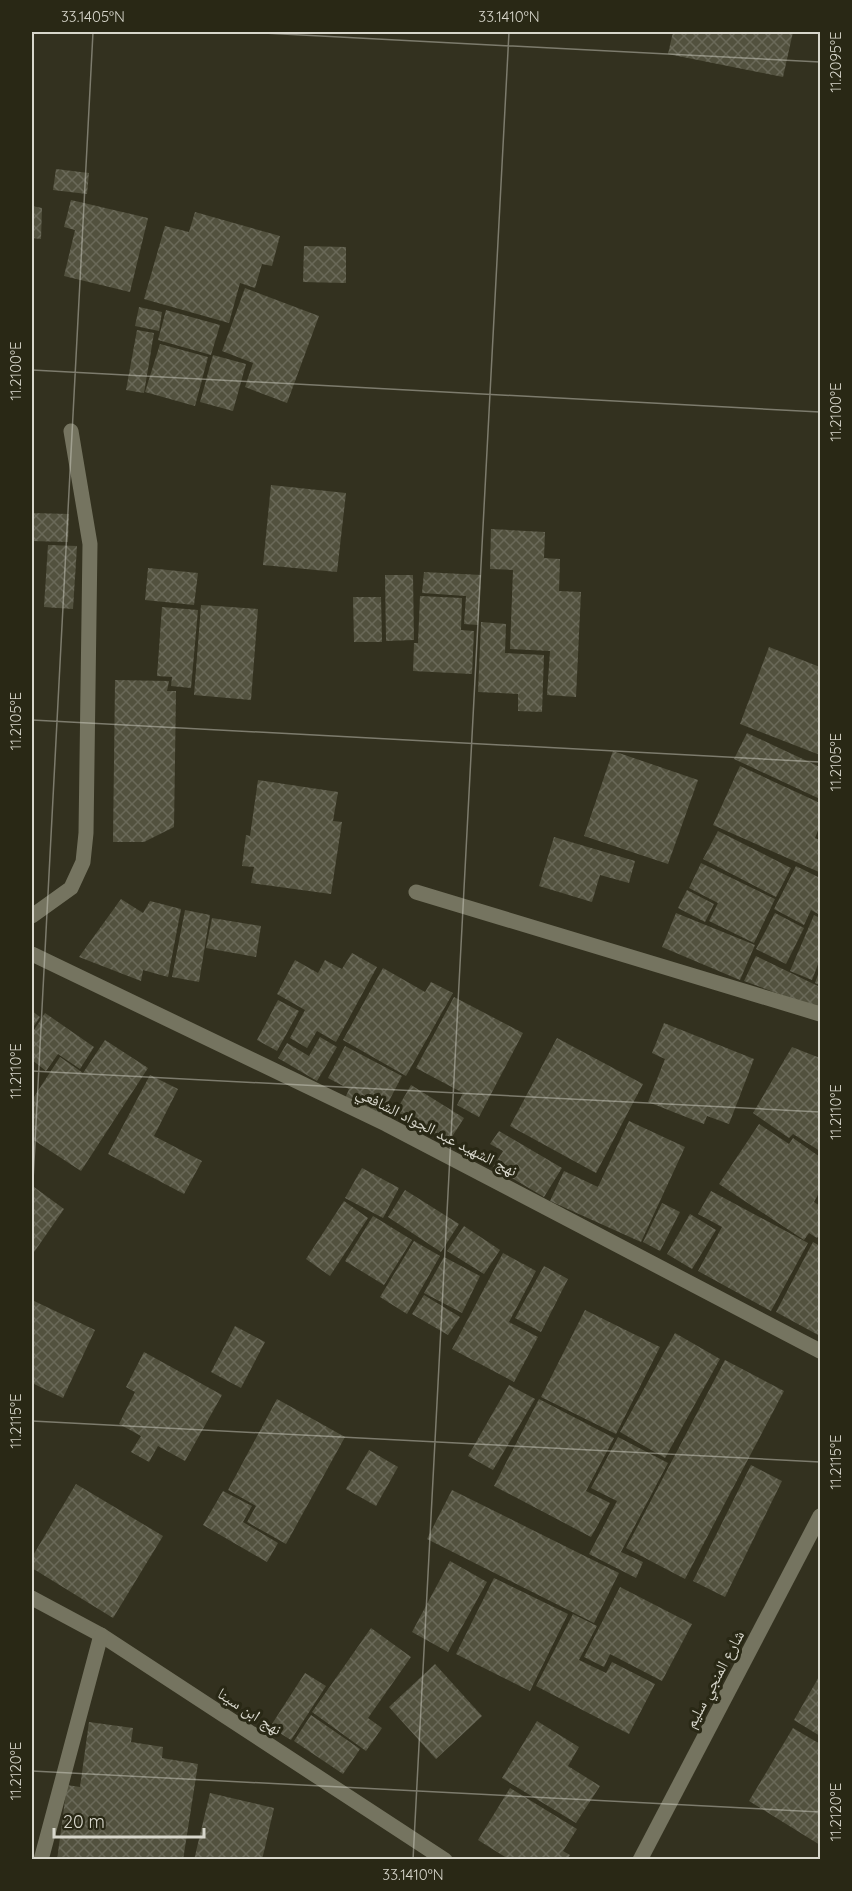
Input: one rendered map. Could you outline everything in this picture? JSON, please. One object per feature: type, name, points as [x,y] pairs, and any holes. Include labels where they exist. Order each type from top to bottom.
[{"type":"street","points":[[32,916],[71,888],[82,862],[86,832],[90,544],[71,431]]},
{"type":"street","points":[[416,892],[820,1014]]},
{"type":"street","name":"نهج الشهيد عبد الجواد الشافعي","points":[[32,954],[386,1124],[820,1351]]},
{"type":"street","name":"شارع المنجي سليم","points":[[640,1860],[820,1516]]},
{"type":"street","name":"نهج ابن سينا","points":[[32,1598],[101,1635],[445,1860]]},
{"type":"street","points":[[41,1860],[101,1635]]},
{"type":"building","points":[[673,32],[793,32],[783,77],[668,54]]},
{"type":"building","points":[[56,169],[89,173],[87,194],[53,190]]},
{"type":"building","points":[[71,200],[148,218],[130,292],[64,276],[75,230],[64,227]]},
{"type":"building","points":[[32,206],[42,208],[41,239],[32,238]]},
{"type":"building","points":[[195,212],[280,236],[272,266],[262,264],[255,288],[240,283],[229,323],[144,299],[165,226],[189,232]]},
{"type":"building","points":[[304,246],[346,247],[346,283],[303,282]]},
{"type":"building","points":[[245,288],[319,316],[287,403],[245,387],[253,363],[222,351]]},
{"type":"building","points":[[139,307],[162,312],[159,331],[135,326]]},
{"type":"building","points":[[166,310],[220,325],[211,355],[158,340]]},
{"type":"building","points":[[137,330],[154,333],[144,393],[126,390]]},
{"type":"building","points":[[160,344],[208,357],[195,406],[145,392]]},
{"type":"building","points":[[213,355],[246,364],[233,411],[200,402]]},
{"type":"building","points":[[271,485],[346,493],[337,572],[263,565]]},
{"type":"building","points":[[32,513],[69,514],[68,542],[32,541]]},
{"type":"building","points":[[491,529],[545,532],[544,558],[560,559],[559,591],[581,592],[576,697],[547,695],[550,651],[510,649],[513,570],[490,569]]},
{"type":"building","points":[[48,545],[77,546],[73,609],[44,607]]},
{"type":"building","points":[[148,568],[198,573],[194,605],[145,600]]},
{"type":"building","points":[[424,572],[481,575],[478,625],[464,624],[466,596],[422,593]]},
{"type":"building","points":[[385,575],[413,575],[414,640],[386,641]]},
{"type":"building","points":[[420,596],[462,598],[461,630],[474,631],[472,674],[413,671],[414,643],[418,643]]},
{"type":"building","points":[[353,597],[381,597],[382,642],[354,642]]},
{"type":"building","points":[[201,605],[258,609],[251,700],[194,695]]},
{"type":"building","points":[[162,607],[198,610],[191,688],[171,686],[172,677],[157,676]]},
{"type":"building","points":[[481,622],[506,624],[505,653],[544,655],[542,712],[518,711],[518,694],[478,692]]},
{"type":"building","points":[[769,647],[820,667],[820,755],[740,724]]},
{"type":"building","points":[[115,680],[169,681],[167,691],[176,691],[174,827],[144,842],[113,842]]},
{"type":"building","points":[[747,733],[820,767],[820,799],[734,759]]},
{"type":"building","points":[[613,751],[698,780],[668,864],[584,836]]},
{"type":"building","points":[[740,766],[820,803],[820,826],[815,838],[820,840],[819,872],[713,825]]},
{"type":"building","points":[[258,780],[338,792],[333,821],[342,822],[331,894],[251,883],[254,867],[242,866],[246,835],[250,836]]},
{"type":"building","points":[[718,831],[791,868],[776,897],[703,859]]},
{"type":"building","points":[[554,837],[635,861],[629,883],[600,875],[592,902],[539,886]]},
{"type":"building","points":[[701,863],[775,899],[754,943],[709,921],[718,903],[689,888]]},
{"type":"building","points":[[796,866],[820,878],[820,915],[811,910],[804,925],[774,909]]},
{"type":"building","points":[[687,890],[714,904],[705,922],[678,908]]},
{"type":"building","points":[[121,899],[143,913],[150,901],[181,909],[168,977],[143,970],[141,981],[79,957]]},
{"type":"building","points":[[185,910],[210,915],[199,982],[172,977]]},
{"type":"building","points":[[676,913],[755,945],[740,980],[662,947]]},
{"type":"building","points":[[775,913],[804,928],[786,964],[756,949]]},
{"type":"building","points":[[814,915],[820,918],[820,959],[812,980],[790,971]]},
{"type":"building","points":[[212,918],[261,926],[256,957],[206,948]]},
{"type":"building","points":[[352,953],[377,967],[336,1042],[317,1031],[307,1048],[290,1038],[305,1010],[277,994],[295,960],[318,973],[325,960],[342,969]]},
{"type":"building","points":[[756,956],[820,987],[820,1009],[744,981]]},
{"type":"building","points":[[383,968],[425,992],[431,982],[453,993],[406,1076],[343,1040]]},
{"type":"building","points":[[820,969],[820,985],[815,983]]},
{"type":"building","points":[[454,997],[523,1033],[479,1117],[457,1105],[463,1093],[416,1068]]},
{"type":"building","points":[[278,1000],[299,1011],[277,1051],[257,1040]]},
{"type":"building","points":[[32,1011],[40,1017],[32,1029]]},
{"type":"building","points":[[45,1013],[94,1047],[80,1069],[58,1054],[46,1071],[32,1060],[32,1033]]},
{"type":"building","points":[[664,1023],[754,1059],[729,1124],[707,1116],[704,1124],[648,1102],[665,1059],[652,1053]]},
{"type":"building","points":[[320,1037],[337,1047],[317,1081],[278,1058],[287,1043],[309,1056]]},
{"type":"building","points":[[557,1038],[643,1084],[596,1173],[510,1126]]},
{"type":"building","points":[[105,1040],[148,1068],[81,1171],[32,1139],[32,1100],[60,1057],[83,1073]]},
{"type":"building","points":[[345,1046],[402,1076],[379,1120],[344,1101],[349,1089],[328,1078]]},
{"type":"building","points":[[792,1047],[820,1058],[820,1151],[793,1134],[789,1138],[753,1113]]},
{"type":"building","points":[[150,1075],[178,1089],[154,1136],[202,1161],[184,1194],[108,1154]]},
{"type":"building","points":[[411,1085],[464,1118],[448,1143],[396,1111]]},
{"type":"building","points":[[629,1121],[685,1147],[641,1242],[550,1201],[564,1171],[598,1187]]},
{"type":"building","points":[[759,1124],[789,1144],[793,1138],[820,1157],[820,1191],[814,1202],[820,1206],[820,1234],[817,1238],[809,1233],[804,1240],[719,1184]]},
{"type":"building","points":[[499,1131],[562,1168],[544,1197],[493,1167],[503,1151],[490,1144]]},
{"type":"building","points":[[362,1168],[399,1188],[383,1218],[345,1198]]},
{"type":"building","points":[[34,1187],[64,1209],[32,1255],[32,1190]]},
{"type":"building","points":[[405,1190],[459,1224],[441,1252],[388,1217]]},
{"type":"building","points":[[711,1191],[808,1243],[771,1311],[698,1271],[722,1227],[698,1214]]},
{"type":"building","points":[[344,1201],[368,1218],[330,1276],[306,1259]]},
{"type":"building","points":[[662,1203],[680,1212],[660,1251],[643,1242]]},
{"type":"building","points":[[690,1214],[716,1230],[692,1269],[667,1254]]},
{"type":"building","points":[[373,1216],[412,1240],[384,1285],[345,1261]]},
{"type":"building","points":[[464,1226],[500,1250],[484,1274],[447,1251]]},
{"type":"building","points":[[414,1241],[440,1256],[407,1314],[380,1297]]},
{"type":"building","points":[[813,1242],[820,1246],[820,1336],[776,1312]]},
{"type":"building","points":[[503,1253],[536,1271],[509,1322],[538,1337],[514,1382],[452,1349]]},
{"type":"building","points":[[444,1257],[480,1276],[462,1313],[424,1293]]},
{"type":"building","points":[[544,1266],[568,1279],[541,1332],[515,1318]]},
{"type":"building","points":[[424,1295],[460,1317],[448,1335],[412,1314]]},
{"type":"building","points":[[32,1300],[95,1330],[63,1398],[32,1383]]},
{"type":"building","points":[[585,1310],[660,1347],[616,1434],[541,1397]]},
{"type":"building","points":[[235,1326],[265,1342],[241,1388],[211,1372]]},
{"type":"building","points":[[675,1333],[720,1359],[665,1458],[620,1432]]},
{"type":"building","points":[[144,1352],[222,1395],[185,1461],[158,1446],[149,1462],[131,1452],[141,1436],[119,1424],[135,1392],[126,1387]]},
{"type":"building","points":[[725,1360],[784,1391],[685,1579],[626,1548]]},
{"type":"building","points":[[509,1385],[535,1399],[493,1470],[468,1456]]},
{"type":"building","points":[[277,1399],[345,1437],[286,1544],[247,1522],[256,1506],[228,1490]]},
{"type":"building","points":[[539,1399],[614,1438],[586,1491],[610,1503],[591,1537],[494,1486]]},
{"type":"building","points":[[618,1437],[668,1463],[621,1552],[643,1562],[636,1578],[589,1554],[617,1501],[591,1488]]},
{"type":"building","points":[[369,1450],[398,1467],[376,1506],[346,1489]]},
{"type":"building","points":[[751,1465],[782,1481],[725,1597],[693,1581]]},
{"type":"building","points":[[76,1484],[163,1536],[113,1618],[32,1568],[32,1557]]},
{"type":"building","points":[[452,1490],[619,1573],[594,1623],[427,1539]]},
{"type":"building","points":[[223,1491],[252,1506],[243,1522],[278,1543],[267,1562],[203,1525]]},
{"type":"building","points":[[450,1561],[487,1582],[448,1652],[412,1632]]},
{"type":"building","points":[[494,1578],[568,1614],[530,1691],[456,1654]]},
{"type":"building","points":[[620,1587],[692,1624],[662,1681],[610,1654],[604,1667],[584,1657]]},
{"type":"building","points":[[573,1614],[597,1626],[579,1660],[606,1673],[612,1662],[655,1684],[629,1734],[536,1686]]},
{"type":"building","points":[[371,1628],[411,1657],[368,1718],[382,1728],[366,1751],[312,1712]]},
{"type":"building","points":[[435,1664],[482,1716],[436,1759],[389,1707]]},
{"type":"building","points":[[305,1673],[326,1686],[291,1740],[270,1727]]},
{"type":"building","points":[[820,1675],[820,1736],[794,1720]]},
{"type":"building","points":[[311,1715],[360,1749],[343,1774],[294,1741]]},
{"type":"building","points":[[537,1721],[579,1747],[568,1766],[600,1786],[576,1823],[502,1778]]},
{"type":"building","points":[[89,1722],[133,1728],[131,1742],[163,1747],[162,1758],[198,1764],[183,1860],[57,1860],[67,1785],[80,1787]]},
{"type":"building","points":[[793,1728],[820,1744],[820,1845],[749,1801]]},
{"type":"building","points":[[510,1788],[577,1829],[563,1851],[570,1855],[567,1860],[510,1860],[478,1840]]},
{"type":"building","points":[[210,1793],[274,1808],[262,1860],[194,1860]]}]
